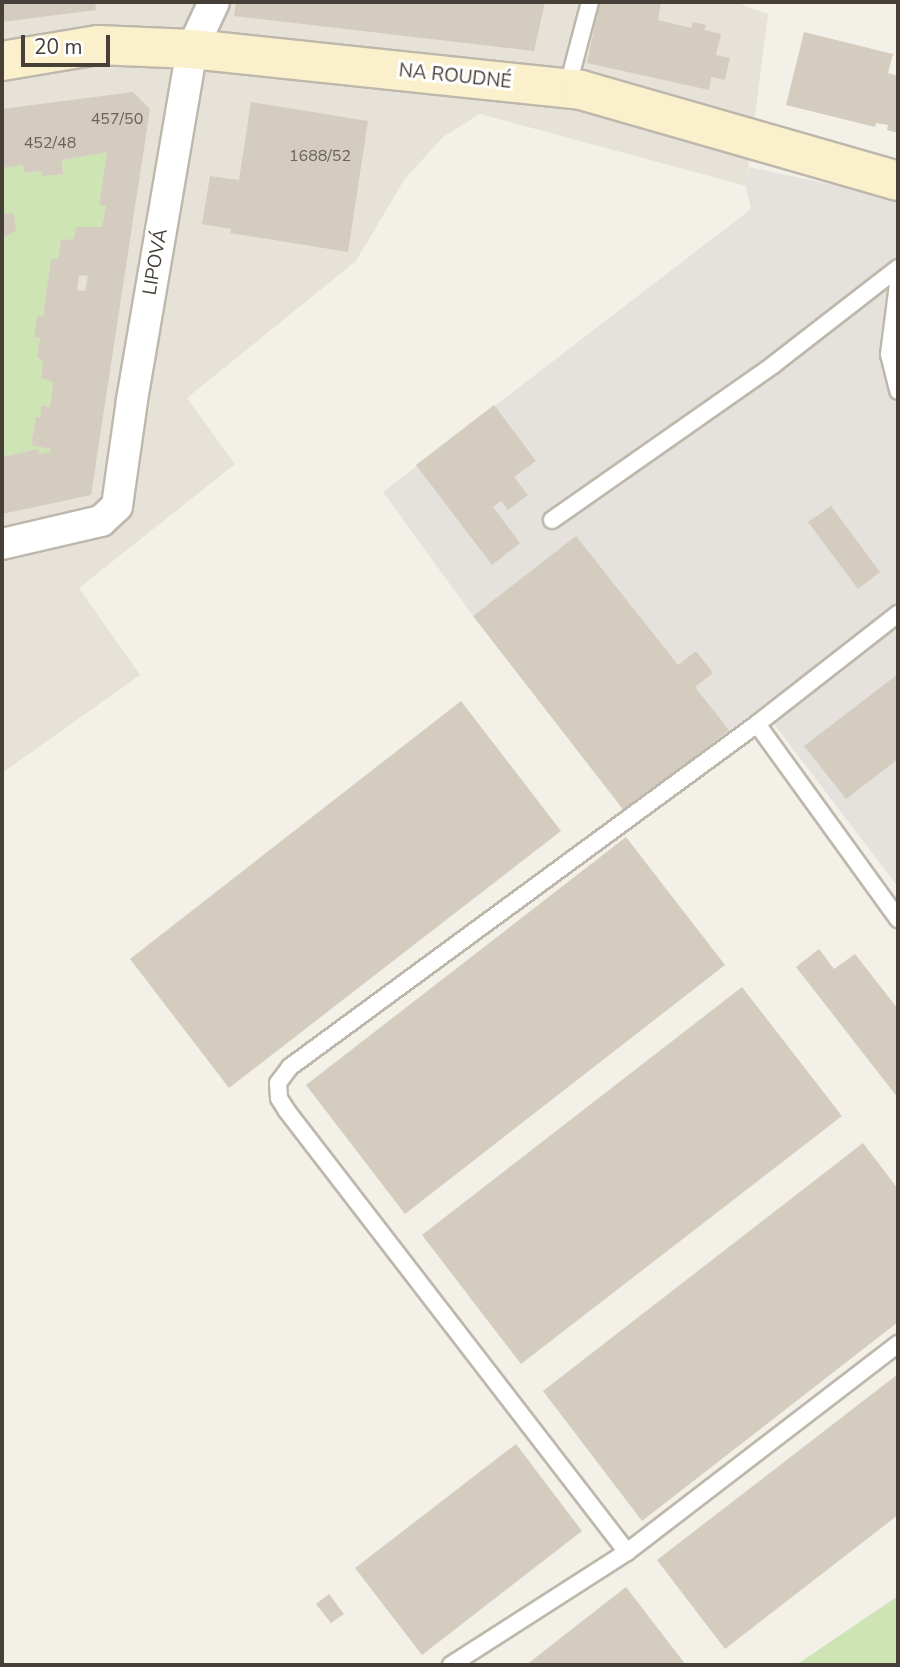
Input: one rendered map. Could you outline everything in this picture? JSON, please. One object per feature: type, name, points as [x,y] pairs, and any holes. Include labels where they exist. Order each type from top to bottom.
[{"type":"street","name":"LIPOVÁ","points":[[2,544],[101,521],[117,506],[132,400],[192,49],[214,2]]},
{"type":"street","name":"NA ROUDNÉ","points":[[2,61],[98,45],[192,49],[567,89],[898,181]]},
{"type":"lane","points":[[567,89],[590,2]]},
{"type":"lane","points":[[552,520],[773,365],[898,268]]},
{"type":"lane","points":[[898,284],[889,354],[898,391]]},
{"type":"lane","points":[[627,1552],[287,1111],[279,1098],[278,1083],[290,1067],[757,724],[898,614]]},
{"type":"lane","points":[[757,724],[898,919]]},
{"type":"lane","points":[[451,1665],[627,1552],[898,1343]]},
{"type":"shaded area","points":[[2,2],[735,2],[768,14],[746,186],[480,114],[443,137],[404,180],[356,261],[187,398],[235,464],[79,588],[140,675],[2,773]]},
{"type":"shaded area","points":[[749,167],[898,199],[898,887],[761,707],[700,753],[548,558],[473,616],[383,492],[751,209],[746,186]]},
{"type":"green space","points":[[107,152],[99,204],[106,206],[102,227],[77,227],[74,239],[61,240],[58,259],[51,259],[43,317],[37,317],[34,337],[40,338],[37,357],[43,361],[41,377],[53,382],[50,407],[43,406],[40,417],[36,417],[31,444],[51,449],[50,452],[40,454],[38,449],[2,457],[2,168],[23,165],[24,173],[41,171],[42,176],[63,174],[62,160]]},
{"type":"green space","points":[[898,1596],[898,1665],[796,1665]]},
{"type":"building","points":[[2,2],[95,2],[96,10],[2,22]]},
{"type":"building","points":[[236,2],[545,2],[534,51],[234,16]]},
{"type":"building","points":[[600,2],[661,3],[658,20],[691,28],[693,22],[706,25],[704,30],[721,34],[716,55],[730,58],[725,80],[711,77],[709,90],[587,63]]},
{"type":"building","points":[[804,32],[893,54],[888,73],[898,76],[898,133],[887,130],[888,125],[876,123],[875,127],[786,105]]},
{"type":"building","points":[[133,92],[150,109],[91,495],[2,514],[2,457],[38,449],[40,454],[50,452],[51,449],[31,445],[36,417],[40,417],[42,406],[50,407],[53,382],[41,378],[43,361],[37,357],[40,338],[34,337],[37,316],[43,317],[51,259],[58,259],[61,240],[74,239],[76,227],[102,227],[106,206],[99,205],[107,152],[62,160],[63,174],[42,176],[41,171],[24,173],[23,165],[2,168],[2,109]],"holes":[[[79,275],[88,276],[85,291],[77,290]]]},
{"type":"building","points":[[251,102],[368,121],[348,252],[230,233],[231,229],[202,224],[210,176],[239,180]]},
{"type":"building","points":[[14,213],[16,231],[2,238],[2,214]]},
{"type":"building","points":[[494,405],[536,461],[514,477],[528,495],[508,510],[501,501],[493,507],[520,543],[492,565],[416,465]]},
{"type":"building","points":[[831,506],[880,572],[858,589],[808,522]]},
{"type":"building","points":[[576,536],[678,665],[696,651],[713,673],[695,687],[729,730],[625,812],[473,616]]},
{"type":"building","points":[[898,674],[898,759],[846,799],[804,746]]},
{"type":"building","points":[[461,701],[561,831],[229,1088],[130,959]]},
{"type":"building","points":[[626,837],[725,965],[405,1214],[306,1085]]},
{"type":"building","points":[[819,949],[834,969],[855,954],[898,1009],[898,1098],[796,967]]},
{"type":"building","points":[[742,987],[842,1116],[521,1364],[422,1235]]},
{"type":"building","points":[[863,1143],[898,1189],[898,1322],[642,1521],[543,1391]]},
{"type":"building","points":[[898,1374],[898,1515],[725,1649],[657,1560]]},
{"type":"building","points":[[516,1444],[582,1531],[422,1655],[355,1568]]},
{"type":"building","points":[[626,1587],[686,1665],[526,1665]]},
{"type":"building","points":[[329,1594],[344,1614],[331,1623],[316,1604]]}]
